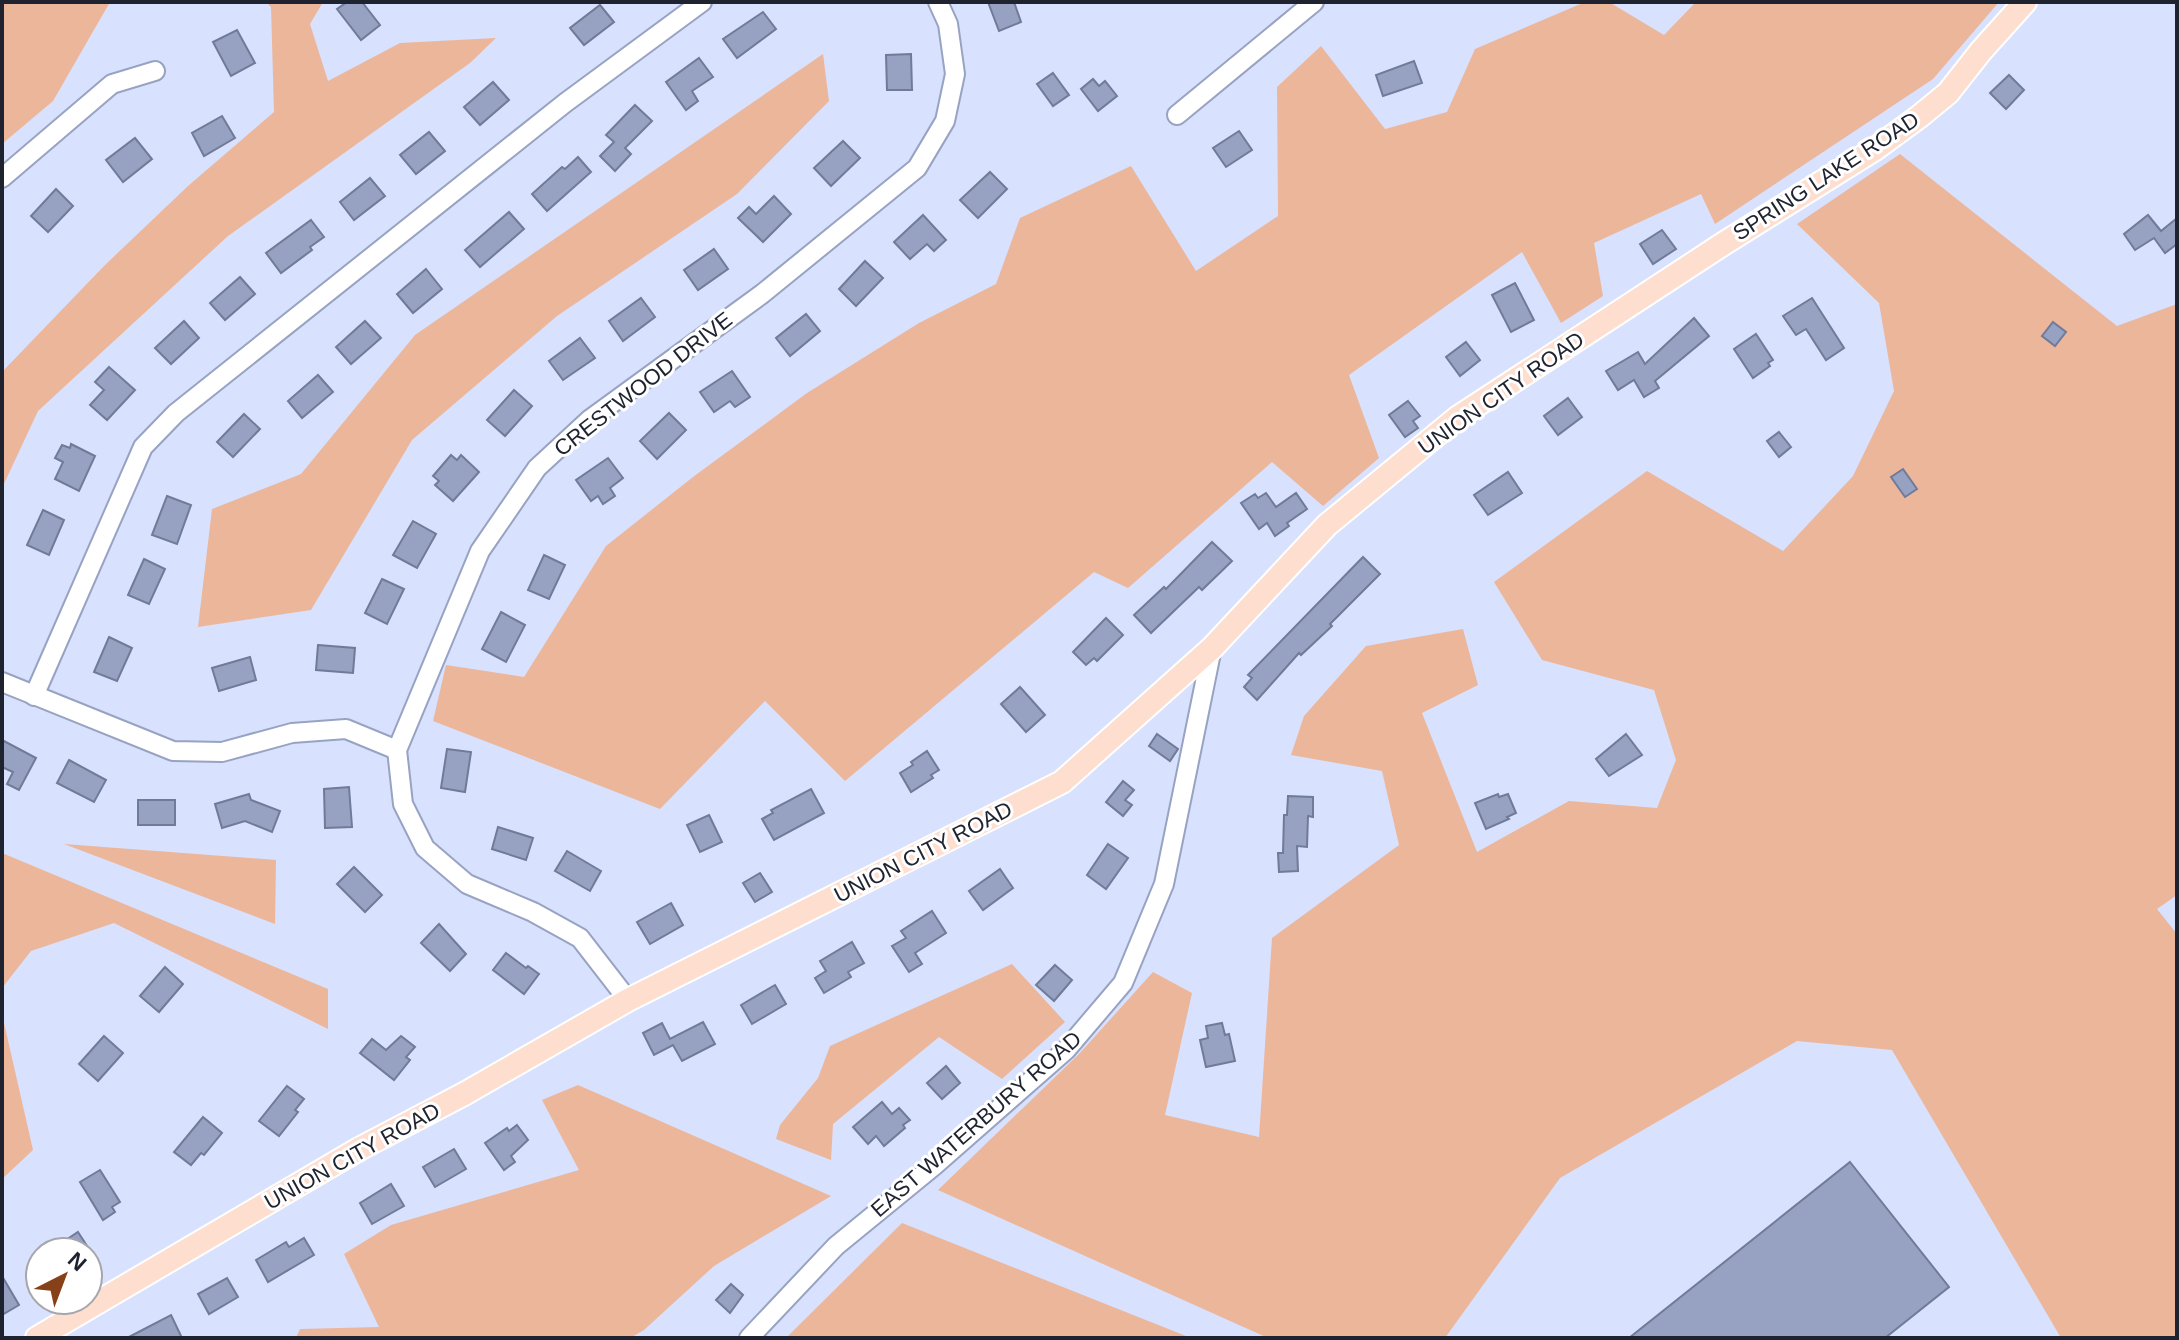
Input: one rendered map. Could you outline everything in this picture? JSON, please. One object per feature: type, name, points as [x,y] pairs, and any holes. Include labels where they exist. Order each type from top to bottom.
[{"type":"main road","name":"SPRING LAKE ROAD","points":[[1723,244],[1875,149],[1929,109],[1948,93],[2025,2]]},
{"type":"main road","name":"UNION CITY ROAD","points":[[37,1338],[359,1149],[464,1094],[628,1000],[1062,782],[1212,648],[1327,525],[1457,418],[1723,244]]},
{"type":"street","points":[[34,696],[143,447],[176,413],[565,103],[702,2]]},
{"type":"street","name":"CRESTWOOD DRIVE","points":[[628,1000],[580,938],[533,912],[467,884],[425,848],[403,804],[397,750],[480,551],[537,468],[589,420],[762,294],[917,168],[945,121],[955,74],[948,24],[938,2]]},
{"type":"street","points":[[1177,115],[1314,2]]},
{"type":"street","points":[[2,178],[112,84],[155,71]]},
{"type":"street","name":"EAST WATERBURY ROAD","points":[[749,1338],[836,1246],[935,1165],[1066,1050],[1123,983],[1164,884],[1212,648]]},
{"type":"street","points":[[2,682],[173,751],[222,752],[292,733],[346,729],[397,750]]},
{"type":"shaded area","points":[[2,2],[110,2],[53,101],[2,144]]},
{"type":"shaded area","points":[[266,2],[323,2],[310,24],[328,81],[400,43],[496,38],[470,63],[228,236],[38,411],[2,488],[2,372],[105,265],[188,186],[274,112],[271,7]]},
{"type":"shaded area","points":[[1585,2],[1609,2],[1664,35],[1696,2],[1999,2],[1933,79],[1715,224],[1701,194],[1594,243],[1603,296],[1561,323],[1522,252],[1349,375],[1379,458],[1323,506],[1272,462],[1128,588],[1094,572],[845,781],[765,701],[660,809],[433,721],[446,665],[524,677],[606,546],[807,393],[919,323],[996,284],[1020,218],[1131,166],[1196,271],[1278,216],[1277,87],[1321,46],[1385,129],[1447,112],[1475,49]]},
{"type":"shaded area","points":[[823,54],[829,101],[737,194],[557,316],[412,440],[311,610],[198,627],[212,509],[301,474],[415,335]]},
{"type":"shaded area","points":[[1900,154],[2117,326],[2177,304],[2177,895],[2157,909],[2177,934],[2177,1338],[2061,1338],[1892,1050],[1797,1041],[1560,1178],[1445,1338],[1268,1338],[938,1190],[1079,1054],[1153,972],[1192,993],[1165,1115],[1259,1137],[1272,938],[1399,845],[1382,771],[1291,755],[1304,716],[1366,646],[1463,629],[1478,685],[1422,713],[1477,852],[1569,801],[1657,808],[1676,760],[1654,690],[1542,660],[1494,582],[1647,471],[1783,551],[1853,476],[1894,391],[1879,303],[1797,224]]},
{"type":"shaded area","points":[[64,844],[276,860],[275,924]]},
{"type":"shaded area","points":[[2,853],[328,989],[328,1029],[114,923],[31,951],[2,988]]},
{"type":"shaded area","points":[[1012,964],[1065,1022],[1002,1079],[939,1037],[833,1124],[831,1160],[776,1139],[780,1125],[818,1078],[830,1046]]},
{"type":"shaded area","points":[[2,1014],[33,1150],[2,1179]]},
{"type":"shaded area","points":[[578,1085],[831,1196],[714,1266],[644,1330],[630,1338],[296,1338],[300,1329],[379,1327],[344,1254],[391,1225],[579,1170],[542,1100]]},
{"type":"shaded area","points":[[902,1223],[1191,1338],[786,1338]]},
{"type":"building","points":[[347,2],[362,2],[380,25],[361,40],[337,9]]},
{"type":"building","points":[[988,2],[1014,2],[1021,22],[999,31]]},
{"type":"building","points":[[600,5],[614,22],[584,45],[570,28]]},
{"type":"building","points":[[763,12],[776,29],[737,58],[723,39]]},
{"type":"building","points":[[237,30],[255,63],[231,76],[213,42]]},
{"type":"building","points":[[911,54],[912,90],[887,90],[886,55]]},
{"type":"building","points":[[699,58],[713,77],[692,91],[698,101],[686,110],[666,82]]},
{"type":"building","points":[[1414,61],[1422,83],[1383,96],[1376,75]]},
{"type":"building","points":[[1053,73],[1069,95],[1053,106],[1037,84]]},
{"type":"building","points":[[2009,75],[2024,90],[2006,109],[1990,93]]},
{"type":"building","points":[[1093,79],[1099,86],[1105,81],[1117,96],[1098,111],[1081,89]]},
{"type":"building","points":[[493,82],[509,100],[480,125],[464,107]]},
{"type":"building","points":[[635,105],[652,121],[625,148],[631,154],[615,171],[600,156],[614,142],[606,135]]},
{"type":"building","points":[[222,116],[235,138],[204,156],[192,133]]},
{"type":"building","points":[[1239,131],[1252,150],[1226,167],[1213,148]]},
{"type":"building","points":[[429,132],[445,151],[416,174],[400,155]]},
{"type":"building","points":[[135,138],[152,159],[123,182],[106,160]]},
{"type":"building","points":[[843,141],[860,158],[831,186],[814,168]]},
{"type":"building","points":[[578,157],[591,172],[547,211],[532,194]]},
{"type":"building","points":[[990,172],[1007,189],[978,218],[960,200]]},
{"type":"building","points":[[370,178],[385,196],[354,220],[340,202]]},
{"type":"building","points":[[56,189],[73,206],[48,232],[31,216]]},
{"type":"building","points":[[774,196],[791,214],[763,242],[738,218],[749,207],[756,214]]},
{"type":"building","points":[[509,212],[524,229],[480,267],[465,250]]},
{"type":"building","points":[[923,215],[946,240],[934,251],[927,244],[910,259],[894,242]]},
{"type":"building","points":[[2148,215],[2161,231],[2177,218],[2177,244],[2165,253],[2154,238],[2135,250],[2124,234]]},
{"type":"building","points":[[311,220],[324,237],[281,273],[266,253]]},
{"type":"building","points":[[1662,230],[1676,249],[1653,264],[1640,244]]},
{"type":"building","points":[[714,249],[728,269],[698,290],[684,270]]},
{"type":"building","points":[[865,261],[883,278],[856,306],[839,289]]},
{"type":"building","points":[[426,269],[442,289],[413,313],[397,294]]},
{"type":"building","points":[[240,277],[255,294],[225,320],[210,303]]},
{"type":"building","points":[[1515,283],[1534,320],[1511,332],[1492,295]]},
{"type":"building","points":[[641,298],[655,317],[623,341],[609,321]]},
{"type":"building","points":[[1812,298],[1844,348],[1826,360],[1806,329],[1796,335],[1783,316]]},
{"type":"building","points":[[806,314],[820,331],[790,356],[776,338]]},
{"type":"building","points":[[1694,318],[1709,336],[1655,381],[1659,388],[1644,397],[1634,380],[1618,390],[1606,371],[1638,352],[1645,364]]},
{"type":"building","points":[[184,321],[199,338],[171,364],[155,348]]},
{"type":"building","points":[[365,321],[381,338],[351,364],[336,347]]},
{"type":"building","points":[[2053,322],[2066,332],[2055,346],[2042,336]]},
{"type":"building","points":[[1756,334],[1773,360],[1768,363],[1770,366],[1753,378],[1734,349]]},
{"type":"building","points":[[580,338],[595,358],[563,380],[549,361]]},
{"type":"building","points":[[1466,342],[1480,360],[1460,376],[1446,357]]},
{"type":"building","points":[[109,367],[135,390],[107,420],[90,405],[104,390],[95,382]]},
{"type":"building","points":[[732,371],[750,397],[735,407],[730,401],[714,412],[700,392]]},
{"type":"building","points":[[318,375],[333,392],[302,418],[288,401]]},
{"type":"building","points":[[514,390],[532,406],[505,436],[487,420]]},
{"type":"building","points":[[1568,398],[1582,417],[1558,435],[1544,416]]},
{"type":"building","points":[[1408,401],[1420,416],[1413,421],[1418,428],[1405,437],[1389,415]]},
{"type":"building","points":[[669,413],[686,430],[657,459],[640,441]]},
{"type":"building","points":[[244,414],[260,429],[233,457],[217,442]]},
{"type":"building","points":[[1779,432],[1791,447],[1779,457],[1767,441]]},
{"type":"building","points":[[71,444],[95,456],[79,491],[55,479],[63,462],[55,458],[62,445],[70,448]]},
{"type":"building","points":[[451,455],[457,460],[461,455],[479,472],[453,501],[435,485],[439,481],[433,476]]},
{"type":"building","points":[[608,458],[623,478],[610,488],[615,496],[603,504],[598,496],[591,501],[576,480]]},
{"type":"building","points":[[1903,469],[1917,489],[1905,497],[1891,477]]},
{"type":"building","points":[[1508,472],[1522,493],[1488,515],[1474,495]]},
{"type":"building","points":[[1266,493],[1276,507],[1296,493],[1307,509],[1275,536],[1267,523],[1259,529],[1241,503],[1255,494],[1258,498]]},
{"type":"building","points":[[167,496],[191,505],[177,544],[152,535]]},
{"type":"building","points":[[43,510],[64,520],[49,555],[27,545]]},
{"type":"building","points":[[413,521],[436,534],[417,568],[393,555]]},
{"type":"building","points":[[1212,542],[1232,561],[1202,590],[1199,587],[1151,633],[1134,615],[1164,587],[1166,589]]},
{"type":"building","points":[[544,555],[565,565],[549,599],[528,590]]},
{"type":"building","points":[[1363,557],[1380,574],[1330,624],[1332,626],[1301,655],[1299,653],[1257,700],[1244,687],[1252,678],[1248,675]]},
{"type":"building","points":[[144,559],[165,569],[149,604],[128,595]]},
{"type":"building","points":[[382,579],[404,589],[387,624],[365,613]]},
{"type":"building","points":[[501,612],[525,625],[506,662],[482,649]]},
{"type":"building","points":[[1106,618],[1123,635],[1097,661],[1094,658],[1086,665],[1073,652]]},
{"type":"building","points":[[109,637],[132,648],[117,681],[94,672]]},
{"type":"building","points":[[318,645],[355,648],[353,673],[316,670]]},
{"type":"building","points":[[250,657],[256,680],[219,691],[212,668]]},
{"type":"building","points":[[1020,687],[1045,715],[1026,732],[1001,704]]},
{"type":"building","points":[[1157,734],[1178,749],[1170,761],[1149,746]]},
{"type":"building","points":[[1626,734],[1642,755],[1609,776],[1596,759]]},
{"type":"building","points":[[2,740],[36,758],[19,790],[7,784],[13,772],[2,767]]},
{"type":"building","points":[[447,749],[471,752],[465,792],[441,788]]},
{"type":"building","points":[[927,751],[939,770],[931,775],[933,778],[911,792],[900,773]]},
{"type":"building","points":[[69,760],[106,780],[94,802],[57,783]]},
{"type":"building","points":[[1123,781],[1134,790],[1125,800],[1132,805],[1123,816],[1106,802]]},
{"type":"building","points":[[349,787],[352,827],[325,828],[324,789]]},
{"type":"building","points":[[811,789],[824,813],[774,840],[762,819],[773,813],[771,810]]},
{"type":"building","points":[[249,794],[251,800],[280,811],[272,832],[245,821],[222,828],[215,804]]},
{"type":"building","points":[[1498,794],[1499,797],[1508,794],[1516,813],[1486,829],[1475,803]]},
{"type":"building","points":[[1288,796],[1313,797],[1313,817],[1308,816],[1307,847],[1297,846],[1298,871],[1279,872],[1278,853],[1283,853]]},
{"type":"building","points":[[138,800],[175,800],[175,825],[138,825]]},
{"type":"building","points":[[709,815],[722,842],[700,852],[687,825]]},
{"type":"building","points":[[498,827],[533,838],[526,860],[492,849]]},
{"type":"building","points":[[1108,844],[1128,858],[1106,889],[1087,875]]},
{"type":"building","points":[[567,851],[601,871],[590,891],[555,871]]},
{"type":"building","points":[[354,867],[382,895],[365,912],[337,884]]},
{"type":"building","points":[[1000,869],[1013,888],[983,910],[969,891]]},
{"type":"building","points":[[760,873],[772,892],[755,902],[743,883]]},
{"type":"building","points":[[671,903],[683,925],[650,944],[637,922]]},
{"type":"building","points":[[932,911],[946,933],[915,953],[922,964],[909,972],[892,946],[906,938],[901,931]]},
{"type":"building","points":[[439,924],[466,954],[450,971],[421,943]]},
{"type":"building","points":[[852,942],[864,963],[848,972],[851,977],[824,993],[815,978],[826,971],[820,961]]},
{"type":"building","points":[[506,953],[539,974],[524,994],[493,970]]},
{"type":"building","points":[[1055,965],[1072,980],[1054,1001],[1036,985]]},
{"type":"building","points":[[165,967],[183,984],[159,1012],[140,996]]},
{"type":"building","points":[[775,985],[786,1004],[752,1024],[741,1005]]},
{"type":"building","points":[[703,1022],[715,1044],[682,1061],[673,1045],[654,1055],[643,1033],[662,1023],[670,1039]]},
{"type":"building","points":[[1222,1023],[1225,1035],[1229,1034],[1235,1061],[1206,1067],[1200,1040],[1208,1038],[1206,1026]]},
{"type":"building","points":[[104,1036],[123,1053],[98,1081],[79,1064]]},
{"type":"building","points":[[401,1036],[415,1047],[406,1057],[410,1060],[394,1080],[360,1053],[372,1039],[386,1050]]},
{"type":"building","points":[[946,1066],[960,1083],[942,1099],[927,1083]]},
{"type":"building","points":[[287,1086],[304,1099],[279,1136],[259,1121]]},
{"type":"building","points":[[882,1102],[892,1114],[899,1108],[910,1120],[884,1146],[876,1136],[868,1144],[853,1127]]},
{"type":"building","points":[[203,1117],[222,1133],[191,1165],[174,1152]]},
{"type":"building","points":[[517,1125],[528,1140],[511,1156],[515,1162],[504,1170],[485,1143]]},
{"type":"building","points":[[454,1149],[466,1169],[435,1187],[423,1167]]},
{"type":"building","points":[[1850,1162],[1949,1287],[1885,1338],[1629,1338]]},
{"type":"building","points":[[100,1170],[120,1202],[112,1207],[115,1212],[103,1220],[80,1182]]},
{"type":"building","points":[[391,1184],[404,1206],[372,1224],[360,1203]]},
{"type":"building","points":[[304,1238],[314,1255],[268,1282],[256,1260],[286,1242],[289,1247]]},
{"type":"building","points":[[2,1276],[19,1305],[2,1315]]},
{"type":"building","points":[[227,1278],[238,1297],[209,1314],[198,1294]]},
{"type":"building","points":[[731,1284],[743,1295],[730,1313],[716,1300]]},
{"type":"building","points":[[171,1315],[182,1338],[127,1338]]}]
